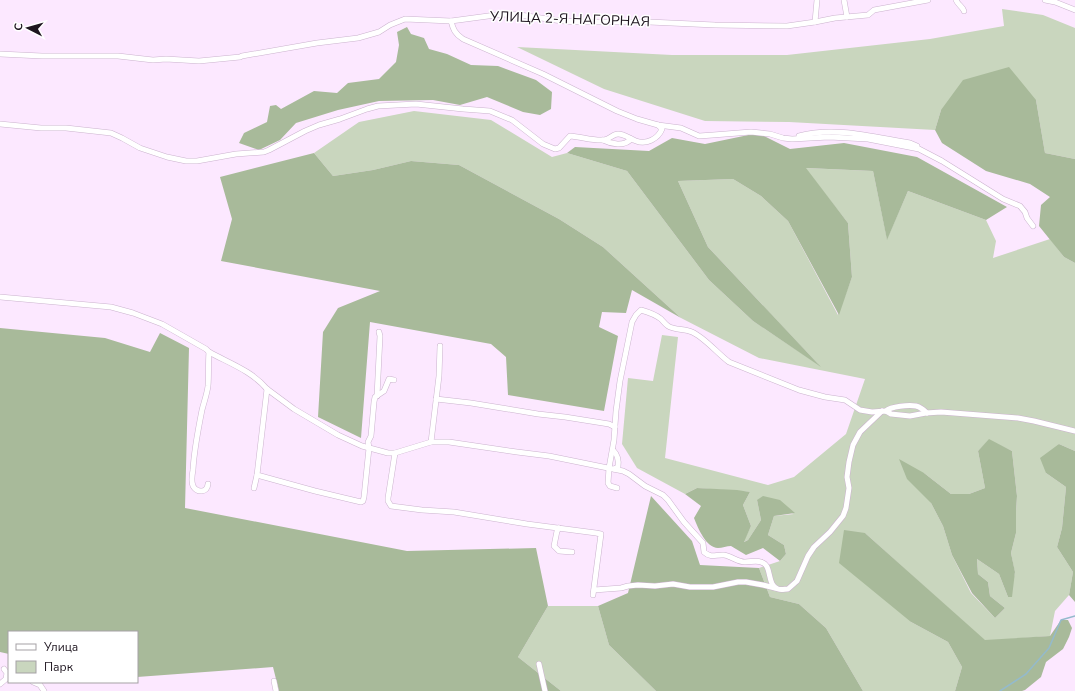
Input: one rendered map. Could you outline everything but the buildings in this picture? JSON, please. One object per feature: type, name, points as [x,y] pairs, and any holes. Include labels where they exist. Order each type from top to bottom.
[{"type":"street","points":[[815,22],[817,0]]},
{"type":"street","points":[[844,0],[847,17]]},
{"type":"street","name":"УЛИЦА 2-Я НАГОРНАЯ","points":[[0,54],[42,56],[118,56],[153,60],[166,59],[208,61],[240,57],[265,51],[358,38],[379,32],[390,25],[405,19],[451,21],[503,14],[580,22],[649,22],[787,26],[835,18],[868,15],[874,10],[928,0]]},
{"type":"street","points":[[956,0],[964,11]]},
{"type":"street","points":[[1045,0],[1055,2],[1075,10]]},
{"type":"street","points":[[451,21],[453,30],[463,39],[543,74],[592,100],[637,119],[658,125],[681,128],[699,136],[752,132],[792,139],[829,137],[868,139],[920,150],[1002,199],[1020,206],[1033,226]]},
{"type":"street","points":[[0,124],[41,128],[66,128],[111,133],[136,146],[166,157],[197,161],[236,154],[264,152],[305,130],[373,107],[416,104],[490,111],[512,120],[542,144],[553,149],[559,148],[570,136],[598,141],[609,140],[615,135],[620,134],[636,142],[650,141],[660,135],[662,129],[658,125]]},
{"type":"street","points":[[602,140],[608,143],[619,144],[629,142],[631,139]]},
{"type":"street","points":[[0,297],[102,305],[123,310],[162,324],[209,352],[242,368],[294,409],[319,424],[356,444],[369,448],[388,453],[395,453],[431,442],[449,442],[549,456],[611,467],[623,471],[645,486],[663,495],[703,543],[704,552],[706,554],[709,556],[723,555],[745,562],[762,562],[766,564],[773,585],[778,589]]},
{"type":"street","points":[[617,488],[610,486],[608,483],[620,381],[632,322],[641,310],[654,315],[668,326],[692,332],[729,362],[804,392],[845,400],[860,410],[872,412],[884,411],[891,414],[910,416],[941,412],[1018,418],[1075,431]]},
{"type":"street","points":[[257,475],[315,491],[363,501],[369,448],[368,442],[371,436],[374,402],[377,396],[379,332]]},
{"type":"street","points":[[431,442],[439,376],[440,346]]},
{"type":"street","points":[[208,484],[207,488],[202,491],[197,490],[192,482],[201,417],[208,387],[209,352]]},
{"type":"street","points":[[377,396],[384,391],[389,379],[394,380]]},
{"type":"street","points":[[254,488],[257,475],[267,389]]},
{"type":"street","points":[[436,398],[609,424],[615,427]]},
{"type":"street","points":[[395,453],[388,498],[391,506],[454,512],[601,534],[593,593],[638,585],[655,586],[673,584],[690,587],[713,587],[738,582],[746,582],[778,589],[788,589],[797,581],[808,556],[814,547],[830,532],[843,516],[846,508],[849,488],[847,477],[849,462],[853,445],[860,432],[888,408],[913,406],[919,407],[928,413]]},
{"type":"street","points":[[611,467],[618,467],[619,461],[613,450]]},
{"type":"street","points":[[559,528],[554,546],[559,551],[572,552]]},
{"type":"street","points":[[538,664],[545,691]]},
{"type":"street","points":[[0,684],[6,678],[7,673],[4,669]]},
{"type":"street","points":[[274,681],[276,691]]},
{"type":"street","points":[[35,683],[40,685],[44,691]]},
{"type":"green space","points":[[1002,9],[1043,15],[1075,28],[1075,159],[1045,153],[1036,100],[941,110],[935,130],[789,122],[705,121],[604,89],[517,47],[672,55],[787,55],[930,39],[1004,26]]},
{"type":"green space","points":[[407,27],[411,34],[424,38],[429,49],[447,54],[471,65],[498,66],[536,80],[552,92],[551,109],[540,115],[523,112],[487,97],[460,105],[433,100],[379,101],[338,110],[296,123],[280,140],[259,150],[239,143],[244,133],[267,122],[270,106],[276,105],[281,109],[314,91],[337,93],[348,83],[379,79],[396,62],[399,45],[397,32]]},
{"type":"green space","points":[[1009,67],[1036,100],[1045,153],[1075,159],[1075,263],[1064,257],[1039,226],[1041,205],[1050,197],[1030,184],[986,171],[942,143],[935,130],[941,110],[963,80]]},
{"type":"green space","points":[[414,111],[491,120],[552,157],[567,153],[627,171],[709,280],[753,321],[819,365],[708,247],[678,181],[733,179],[761,196],[788,221],[838,315],[852,277],[848,223],[805,168],[873,171],[887,239],[908,191],[986,220],[996,241],[993,258],[1050,239],[1064,257],[1075,263],[1075,451],[1059,444],[1046,473],[1066,487],[1062,528],[1057,547],[1073,572],[1069,595],[1055,611],[1050,636],[985,641],[865,533],[911,622],[948,642],[962,667],[955,691],[863,691],[826,628],[799,604],[770,597],[759,568],[780,561],[786,554],[784,545],[768,535],[774,516],[794,514],[757,500],[761,520],[748,540],[743,542],[751,526],[743,505],[750,492],[697,488],[685,494],[637,468],[622,444],[628,378],[653,381],[662,335],[678,337],[665,458],[768,485],[794,477],[846,434],[865,379],[759,358],[681,318],[603,247],[559,219],[459,165],[411,161],[373,170],[333,176],[314,153],[359,122]],"holes":[[[989,440],[1012,451],[1017,496],[1016,533],[1011,553],[1015,573],[1008,597],[999,574],[977,559],[978,574],[988,582],[990,596],[1005,608],[995,618],[971,593],[952,555],[943,526],[931,503],[924,473],[951,494],[969,494],[985,488],[978,451]]]},
{"type":"green space","points":[[758,133],[790,149],[844,143],[917,157],[1007,207],[986,220],[908,191],[887,240],[873,171],[806,168],[848,223],[852,277],[839,315],[788,221],[761,196],[733,179],[678,181],[708,247],[821,367],[753,321],[709,280],[627,171],[567,153],[575,147],[649,151],[672,138],[705,144]]},
{"type":"green space","points":[[314,153],[333,176],[373,170],[411,161],[459,165],[559,219],[603,247],[681,318],[632,290],[626,313],[602,312],[599,327],[618,336],[604,411],[508,395],[506,357],[491,344],[370,322],[361,438],[318,417],[323,332],[338,308],[380,291],[221,261],[232,219],[220,177]]},
{"type":"green space","points":[[0,328],[105,338],[150,352],[160,333],[189,348],[185,508],[407,551],[536,548],[548,606],[518,657],[561,691],[279,691],[273,667],[138,677],[138,631],[8,631],[8,654],[0,652]]},
{"type":"green space","points":[[989,439],[1012,451],[1017,496],[1016,533],[1011,553],[1015,572],[1012,597],[1008,597],[999,574],[977,559],[978,574],[988,582],[990,596],[1005,608],[995,618],[972,593],[952,555],[943,526],[931,503],[907,479],[899,459],[924,473],[951,494],[969,494],[985,488],[978,451]]},
{"type":"green space","points":[[1059,444],[1075,451],[1075,602],[1069,595],[1073,572],[1057,547],[1062,528],[1066,487],[1046,473],[1040,458]]},
{"type":"green space","points":[[697,488],[750,492],[743,505],[751,526],[744,542],[748,540],[761,520],[757,500],[763,496],[780,500],[795,513],[774,516],[768,535],[784,545],[786,554],[780,561],[763,548],[746,555],[731,546],[718,548],[710,545],[703,537],[694,518],[701,506],[685,494]]},
{"type":"green space","points":[[651,496],[692,541],[700,565],[759,568],[770,597],[799,604],[826,628],[863,691],[656,691],[609,645],[598,606],[628,593]]},
{"type":"green space","points":[[844,530],[865,533],[985,640],[1050,636],[1061,620],[1068,620],[1072,628],[1063,649],[1046,662],[1041,677],[1025,690],[955,691],[962,667],[948,642],[911,622],[839,563]]},
{"type":"green space","points":[[548,606],[598,606],[609,645],[656,691],[561,691],[518,657]]},
{"type":"waterway","points":[[1000,691],[1026,674],[1049,648],[1061,620],[1075,616]]}]
